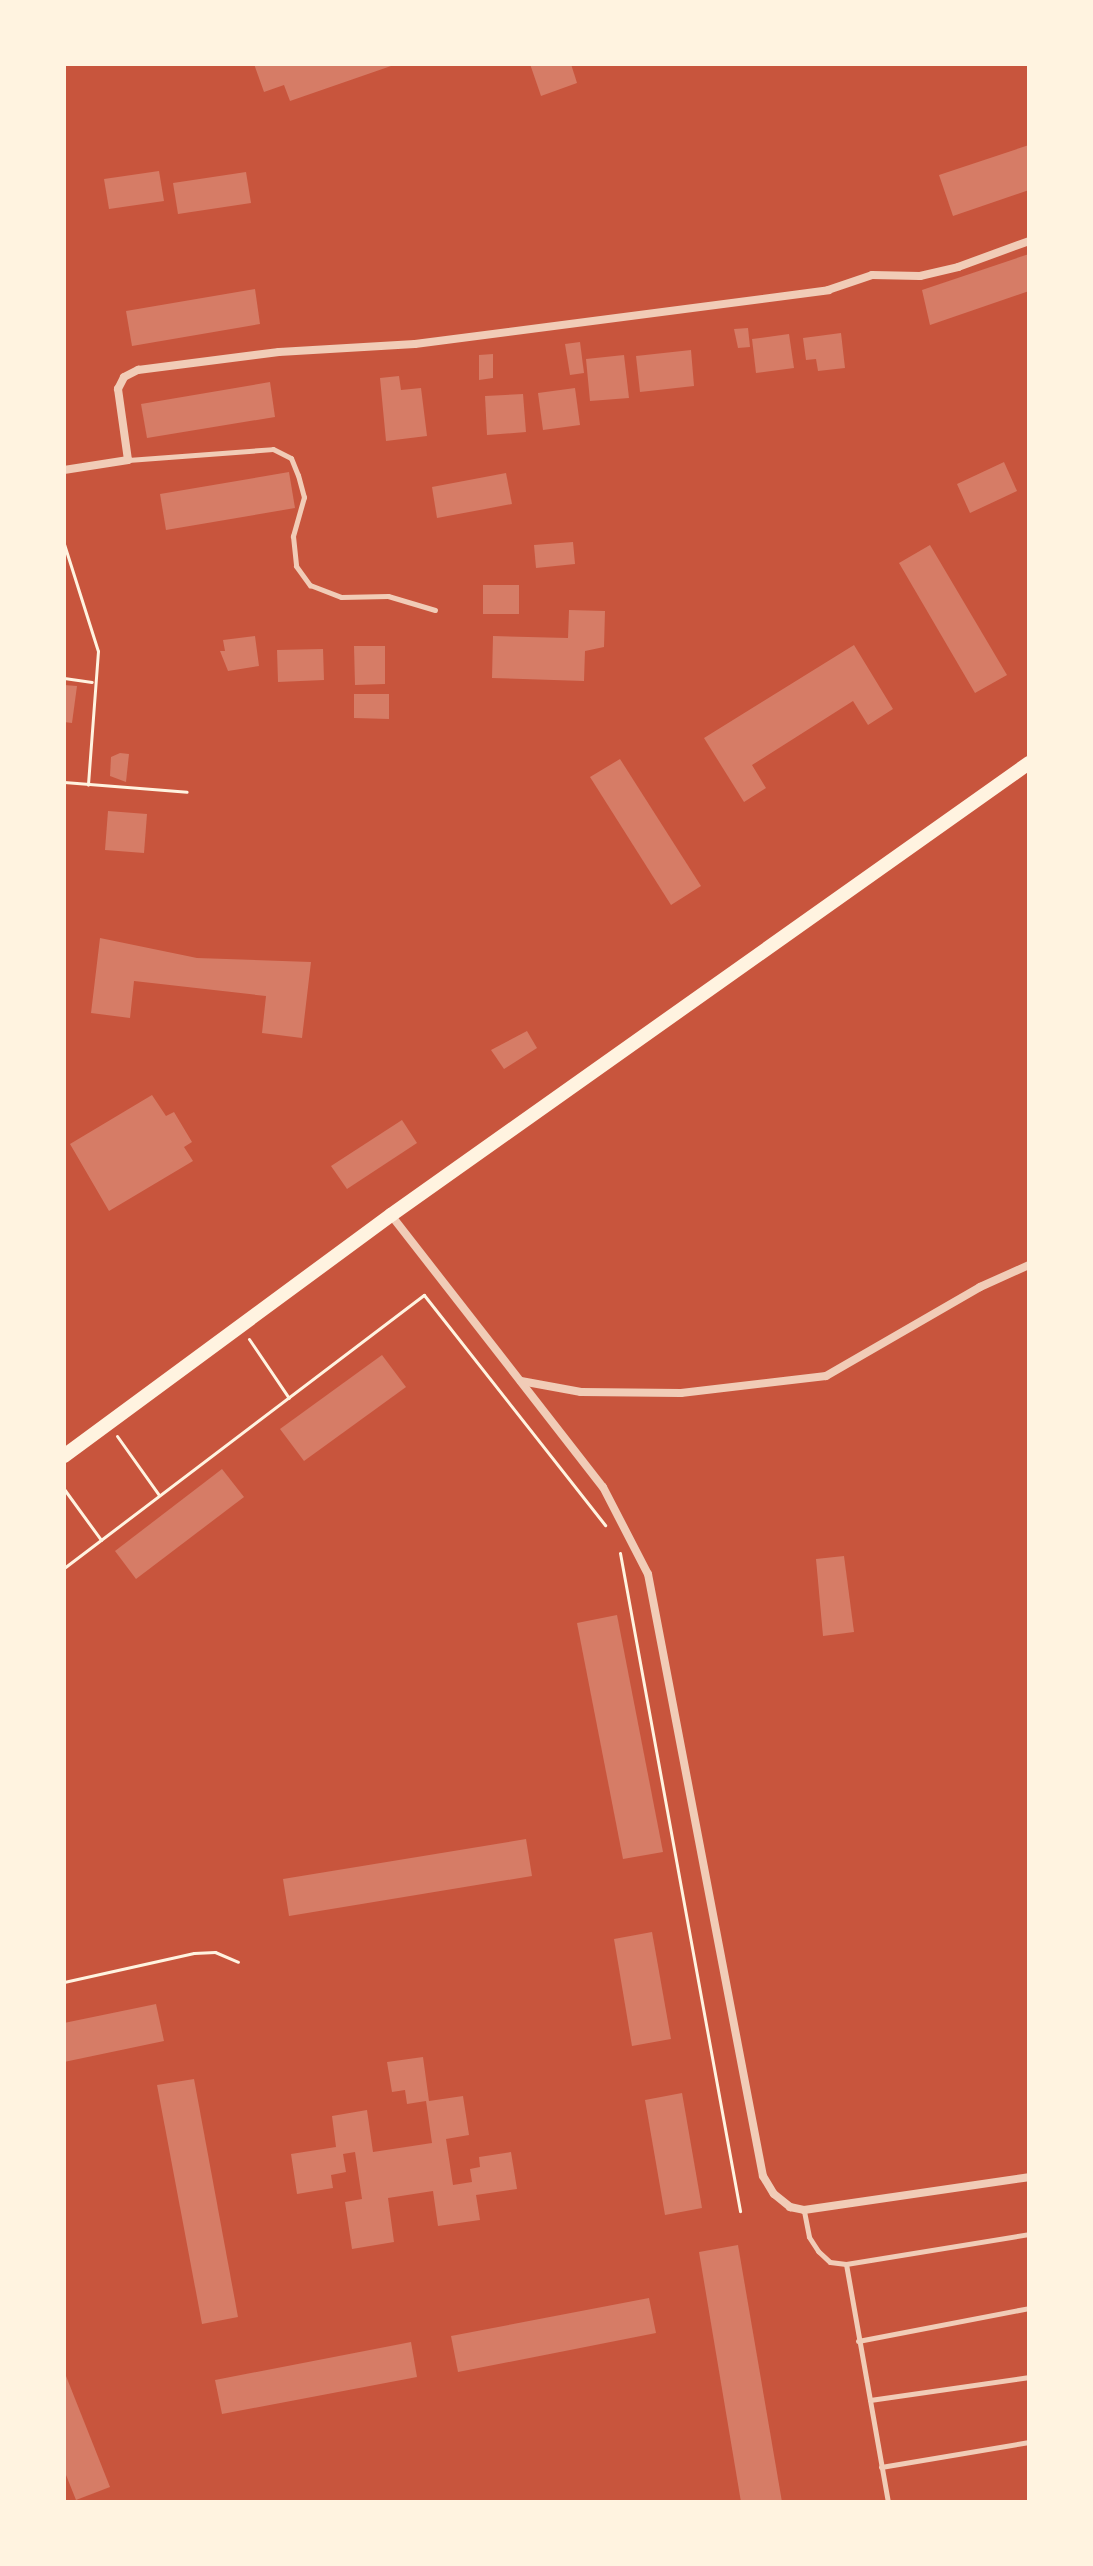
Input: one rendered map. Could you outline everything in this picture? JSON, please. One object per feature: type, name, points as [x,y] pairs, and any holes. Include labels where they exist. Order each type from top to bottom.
[{"type":"main road","points":[[64,1456],[391,1215],[1029,763]]},
{"type":"street","points":[[64,470],[128,460],[118,389],[124,377],[138,370],[279,352],[415,344],[828,290],[872,275],[920,276],[958,267],[1029,241]]},
{"type":"street","points":[[391,1215],[603,1487],[648,1574],[763,2176],[774,2194],[804,2210],[1029,2177]]},
{"type":"street","points":[[520,1381],[581,1392],[681,1393],[826,1376],[980,1287],[1029,1265]]},
{"type":"lane","points":[[128,460],[273,449],[291,458],[301,486],[302,518],[293,536],[296,566],[310,585],[341,597],[388,596],[435,610]]},
{"type":"lane","points":[[804,2210],[809,2237],[818,2251],[830,2262],[846,2264],[1029,2234]]},
{"type":"lane","points":[[846,2264],[888,2502]]},
{"type":"lane","points":[[858,2341],[1029,2308]]},
{"type":"lane","points":[[870,2400],[1029,2377]]},
{"type":"lane","points":[[881,2467],[1029,2442]]},
{"type":"path","points":[[64,544],[98,651],[92,682],[88,785]]},
{"type":"path","points":[[64,678],[92,682]]},
{"type":"path","points":[[64,782],[187,792]]},
{"type":"path","points":[[64,1568],[424,1295],[607,1527]]},
{"type":"path","points":[[241,1326],[289,1398]]},
{"type":"path","points":[[108,1423],[160,1495]]},
{"type":"path","points":[[64,1489],[101,1540]]},
{"type":"path","points":[[614,1540],[630,1594],[740,2211]]},
{"type":"path","points":[[64,1982],[194,1953],[215,1952],[238,1962]]},
{"type":"building","points":[[254,64],[391,66],[290,101],[284,85],[264,92]]},
{"type":"building","points":[[530,64],[571,64],[577,83],[541,96]]},
{"type":"building","points":[[1029,145],[1029,190],[953,216],[939,175]]},
{"type":"building","points":[[159,171],[164,201],[109,209],[104,179]]},
{"type":"building","points":[[246,172],[251,203],[178,214],[173,183]]},
{"type":"building","points":[[1029,254],[1029,291],[930,325],[922,290]]},
{"type":"building","points":[[255,289],[260,324],[132,346],[126,311]]},
{"type":"building","points":[[748,328],[750,347],[738,348],[734,329]]},
{"type":"building","points":[[841,333],[845,368],[818,371],[816,359],[806,360],[803,338]]},
{"type":"building","points":[[789,334],[794,368],[756,373],[752,339]]},
{"type":"building","points":[[580,342],[584,373],[570,375],[565,344]]},
{"type":"building","points":[[691,350],[694,386],[640,392],[636,356]]},
{"type":"building","points":[[493,354],[493,378],[479,380],[479,355]]},
{"type":"building","points":[[624,355],[629,398],[590,401],[586,359]]},
{"type":"building","points":[[399,376],[401,390],[421,388],[427,436],[386,441],[380,378]]},
{"type":"building","points":[[270,382],[275,417],[147,438],[141,404]]},
{"type":"building","points":[[575,388],[580,425],[543,430],[538,393]]},
{"type":"building","points":[[523,394],[526,432],[487,435],[485,396]]},
{"type":"building","points":[[1004,462],[1017,491],[970,513],[957,484]]},
{"type":"building","points":[[289,472],[295,508],[166,530],[160,494]]},
{"type":"building","points":[[506,473],[512,504],[437,518],[432,487]]},
{"type":"building","points":[[573,542],[575,564],[536,568],[534,545]]},
{"type":"building","points":[[930,545],[1007,675],[975,693],[899,563]]},
{"type":"building","points":[[483,585],[519,585],[519,614],[483,614]]},
{"type":"building","points":[[569,610],[605,611],[604,647],[585,651],[584,681],[492,678],[493,636],[568,638]]},
{"type":"building","points":[[255,636],[259,666],[228,671],[220,651],[225,651],[223,640]]},
{"type":"building","points":[[854,645],[893,709],[868,725],[853,701],[752,765],[766,788],[744,802],[704,738]]},
{"type":"building","points":[[354,646],[385,646],[385,684],[355,685]]},
{"type":"building","points":[[323,649],[324,680],[278,682],[277,650]]},
{"type":"building","points":[[64,685],[77,686],[72,723],[64,722]]},
{"type":"building","points":[[354,694],[389,694],[389,719],[354,718]]},
{"type":"building","points":[[120,753],[129,754],[126,782],[110,776],[111,757]]},
{"type":"building","points":[[620,759],[701,886],[671,905],[590,777]]},
{"type":"building","points":[[108,811],[147,814],[144,853],[105,850]]},
{"type":"building","points":[[100,938],[197,958],[311,962],[302,1038],[262,1033],[266,996],[134,981],[130,1018],[91,1013]]},
{"type":"building","points":[[527,1031],[537,1048],[504,1069],[491,1050]]},
{"type":"building","points":[[152,1095],[166,1116],[174,1112],[192,1142],[184,1147],[193,1161],[109,1211],[70,1144]]},
{"type":"building","points":[[402,1120],[417,1143],[347,1189],[331,1166]]},
{"type":"building","points":[[382,1355],[406,1387],[304,1461],[280,1429]]},
{"type":"building","points":[[222,1469],[244,1497],[136,1579],[115,1551]]},
{"type":"building","points":[[844,1556],[854,1632],[823,1636],[816,1559]]},
{"type":"building","points":[[617,1615],[663,1852],[623,1859],[577,1623]]},
{"type":"building","points":[[526,1839],[532,1876],[289,1916],[283,1879]]},
{"type":"building","points":[[652,1932],[671,2039],[632,2046],[614,1939]]},
{"type":"building","points":[[156,2004],[164,2041],[64,2062],[64,2023]]},
{"type":"building","points":[[423,2057],[429,2101],[463,2096],[469,2135],[446,2139],[453,2185],[472,2182],[470,2169],[480,2167],[479,2157],[511,2152],[517,2189],[476,2195],[480,2220],[438,2226],[433,2191],[388,2198],[394,2242],[352,2249],[345,2202],[362,2199],[355,2152],[343,2154],[346,2172],[331,2175],[333,2188],[297,2194],[291,2154],[336,2147],[332,2116],[367,2110],[373,2152],[432,2143],[426,2101],[407,2104],[405,2090],[392,2092],[387,2062]]},
{"type":"building","points":[[194,2079],[238,2317],[202,2324],[157,2085]]},
{"type":"building","points":[[682,2093],[702,2208],[665,2215],[645,2100]]},
{"type":"building","points":[[738,2245],[782,2502],[741,2502],[699,2252]]},
{"type":"building","points":[[649,2298],[656,2333],[458,2372],[451,2336]]},
{"type":"building","points":[[411,2342],[417,2377],[222,2414],[215,2380]]},
{"type":"building","points":[[64,2371],[110,2487],[76,2500],[64,2470]]}]
